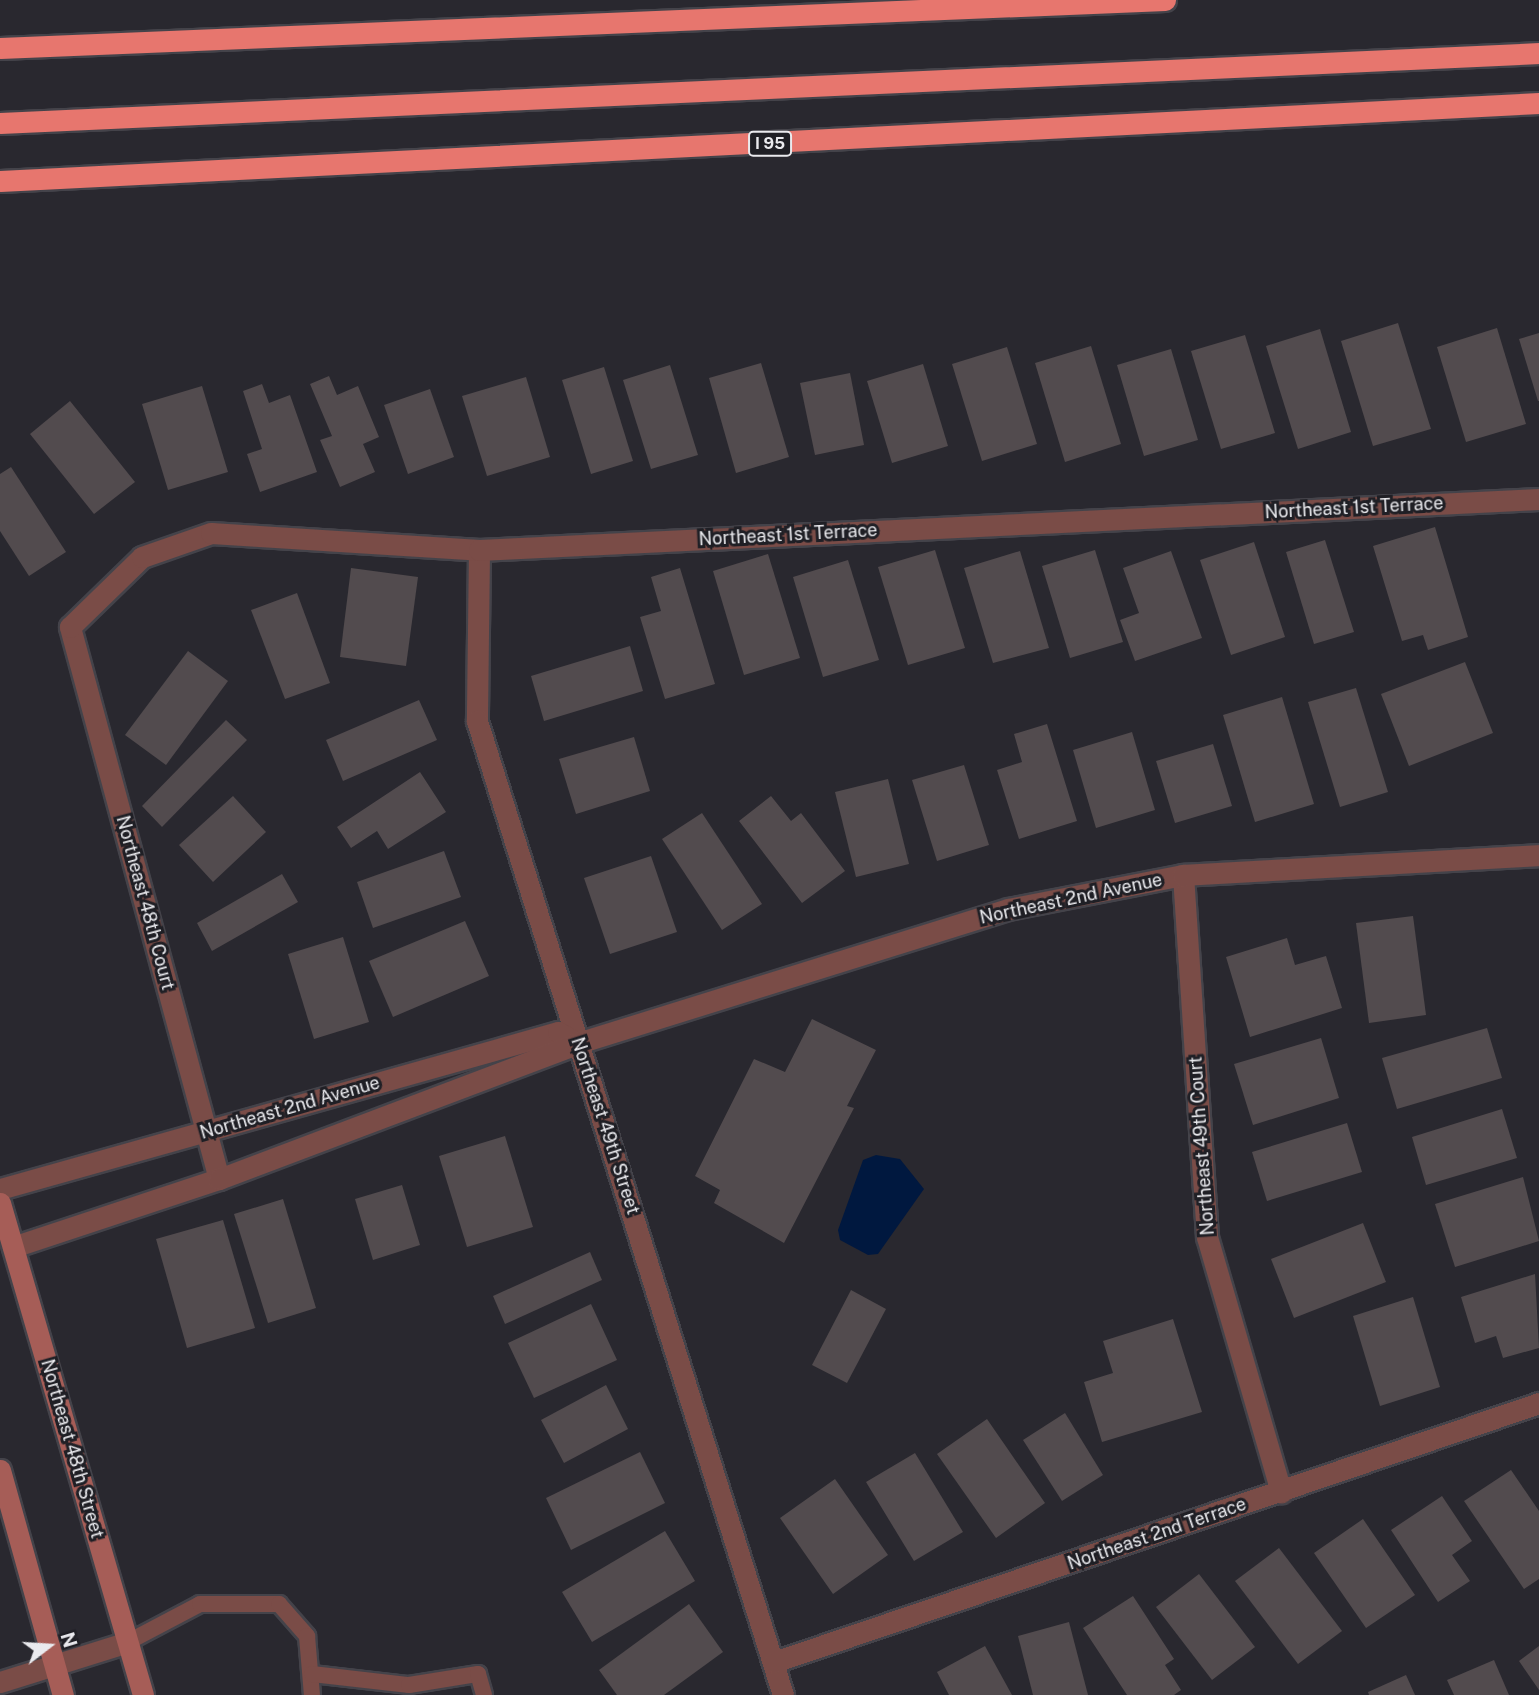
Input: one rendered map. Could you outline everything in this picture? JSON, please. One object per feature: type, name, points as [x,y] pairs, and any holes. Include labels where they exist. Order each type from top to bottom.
[{"type":"highway","points":[[0,48],[1165,0]]},
{"type":"highway","points":[[0,123],[1539,53]]},
{"type":"highway","name":"I 95","points":[[0,181],[1539,103]]},
{"type":"main road","name":"Northeast 48th Street","points":[[0,1203],[143,1695]]},
{"type":"main road","points":[[0,1470],[63,1695]]},
{"type":"street","name":"Northeast 1st Terrace","points":[[70,627],[142,557],[211,533],[479,550],[1539,499]]},
{"type":"street","name":"Northeast 49th Street","points":[[479,550],[477,721],[783,1695]]},
{"type":"street","name":"Northeast 48th Court","points":[[70,627],[219,1179]]},
{"type":"street","name":"Northeast 2nd Avenue","points":[[13,1247],[219,1179],[578,1043],[1008,909],[1183,875],[1539,855]]},
{"type":"street","name":"Northeast 49th Court","points":[[1183,875],[1207,1237],[1281,1492]]},
{"type":"street","name":"Northeast 2nd Avenue","points":[[0,1189],[558,1032],[578,1043]]},
{"type":"street","name":"Northeast 2nd Terrace","points":[[774,1662],[1539,1403]]},
{"type":"street","points":[[0,1682],[128,1642]]},
{"type":"lane","points":[[128,1642],[200,1604],[279,1604],[307,1636],[312,1695]]},
{"type":"lane","points":[[312,1674],[409,1685],[478,1674],[484,1695]]},
{"type":"water","points":[[876,1155],[900,1159],[924,1189],[878,1254],[868,1255],[840,1240],[838,1230],[863,1160]]},
{"type":"building","points":[[1398,323],[1431,429],[1373,446],[1341,341]]},
{"type":"building","points":[[1497,328],[1526,424],[1466,442],[1437,347]]},
{"type":"building","points":[[1320,329],[1351,432],[1298,449],[1266,346]]},
{"type":"building","points":[[1539,333],[1539,401],[1538,401],[1519,339]]},
{"type":"building","points":[[1245,335],[1275,433],[1221,449],[1191,351]]},
{"type":"building","points":[[1091,346],[1121,444],[1065,462],[1035,363]]},
{"type":"building","points":[[1007,347],[1037,444],[982,461],[952,364]]},
{"type":"building","points":[[1171,349],[1198,440],[1144,456],[1117,365]]},
{"type":"building","points":[[761,363],[789,457],[736,473],[709,378]]},
{"type":"building","points":[[923,364],[948,446],[892,463],[867,381]]},
{"type":"building","points":[[670,365],[698,455],[651,469],[623,380]]},
{"type":"building","points":[[604,367],[633,461],[591,474],[562,380]]},
{"type":"building","points":[[850,373],[864,445],[815,455],[800,383]]},
{"type":"building","points":[[329,376],[337,395],[358,386],[379,437],[363,444],[375,472],[340,487],[320,440],[332,436],[310,384]]},
{"type":"building","points":[[526,377],[550,457],[487,476],[462,396]]},
{"type":"building","points":[[262,384],[269,403],[290,395],[317,472],[260,492],[247,454],[262,449],[243,391]]},
{"type":"building","points":[[202,386],[228,472],[168,490],[142,404]]},
{"type":"building","points":[[430,389],[454,457],[408,474],[384,405]]},
{"type":"building","points":[[70,401],[135,482],[94,514],[30,434]]},
{"type":"building","points":[[11,467],[66,552],[29,576],[0,531],[0,474]]},
{"type":"building","points":[[1435,527],[1468,637],[1428,650],[1423,635],[1402,641],[1373,546]]},
{"type":"building","points":[[1325,540],[1354,632],[1314,644],[1286,552]]},
{"type":"building","points":[[1254,542],[1285,637],[1231,655],[1200,560]]},
{"type":"building","points":[[935,550],[965,648],[908,665],[878,567]]},
{"type":"building","points":[[1095,550],[1123,642],[1070,658],[1042,566]]},
{"type":"building","points":[[1020,551],[1049,648],[993,663],[964,568]]},
{"type":"building","points":[[1171,551],[1202,638],[1135,661],[1120,620],[1139,613],[1123,568]]},
{"type":"building","points":[[768,554],[800,658],[744,675],[713,571]]},
{"type":"building","points":[[848,560],[879,660],[823,677],[793,577]]},
{"type":"building","points":[[351,568],[418,577],[406,666],[340,657]]},
{"type":"building","points":[[680,568],[715,684],[665,699],[640,617],[661,611],[651,577]]},
{"type":"building","points":[[297,593],[330,683],[285,699],[251,610]]},
{"type":"building","points":[[630,646],[643,691],[544,721],[531,676]]},
{"type":"building","points":[[188,651],[228,681],[166,765],[125,735]]},
{"type":"building","points":[[1465,662],[1493,733],[1409,766],[1381,694]]},
{"type":"building","points":[[1356,688],[1388,792],[1340,807],[1308,702]]},
{"type":"building","points":[[1282,697],[1314,804],[1255,822],[1223,715]]},
{"type":"building","points":[[419,700],[437,740],[343,781],[326,740]]},
{"type":"building","points":[[226,720],[247,740],[162,827],[142,806]]},
{"type":"building","points":[[1047,724],[1077,821],[1019,839],[997,770],[1022,762],[1014,734]]},
{"type":"building","points":[[1132,732],[1155,810],[1096,828],[1073,750]]},
{"type":"building","points":[[634,737],[650,791],[576,814],[559,759]]},
{"type":"building","points":[[1213,744],[1232,806],[1175,823],[1156,761]]},
{"type":"building","points":[[964,765],[989,845],[937,861],[912,780]]},
{"type":"building","points":[[420,772],[446,812],[388,849],[377,831],[351,848],[337,827]]},
{"type":"building","points":[[888,779],[909,864],[856,877],[835,792]]},
{"type":"building","points":[[233,796],[266,832],[213,882],[179,845]]},
{"type":"building","points":[[771,796],[791,821],[801,813],[845,871],[802,903],[739,821]]},
{"type":"building","points":[[702,813],[762,904],[722,930],[662,839]]},
{"type":"building","points":[[444,851],[461,897],[373,928],[357,882]]},
{"type":"building","points":[[651,856],[677,932],[610,954],[584,878]]},
{"type":"building","points":[[282,874],[298,902],[212,951],[197,923]]},
{"type":"building","points":[[1413,916],[1426,1015],[1369,1023],[1356,923]]},
{"type":"building","points":[[465,921],[489,976],[393,1017],[369,961]]},
{"type":"building","points":[[343,937],[369,1022],[314,1039],[288,954]]},
{"type":"building","points":[[1287,938],[1295,965],[1326,956],[1342,1008],[1250,1037],[1226,957]]},
{"type":"building","points":[[812,1019],[876,1050],[847,1106],[854,1108],[784,1243],[714,1203],[720,1190],[695,1176],[754,1059],[785,1072]]},
{"type":"building","points":[[1487,1028],[1502,1078],[1397,1109],[1382,1058]]},
{"type":"building","points":[[1321,1038],[1339,1098],[1253,1125],[1234,1064]]},
{"type":"building","points":[[1502,1109],[1517,1158],[1426,1185],[1412,1137]]},
{"type":"building","points":[[1347,1123],[1362,1172],[1267,1201],[1252,1152]]},
{"type":"building","points":[[505,1136],[533,1227],[467,1247],[439,1156]]},
{"type":"building","points":[[1523,1177],[1539,1241],[1455,1267],[1435,1204]]},
{"type":"building","points":[[402,1185],[420,1245],[373,1260],[355,1199]]},
{"type":"building","points":[[283,1199],[316,1308],[268,1323],[234,1214]]},
{"type":"building","points":[[223,1220],[255,1328],[187,1348],[156,1239]]},
{"type":"building","points":[[1363,1223],[1386,1282],[1294,1318],[1271,1259]]},
{"type":"building","points":[[590,1252],[602,1280],[505,1324],[493,1296]]},
{"type":"building","points":[[1535,1274],[1539,1348],[1503,1358],[1496,1336],[1475,1343],[1461,1297]]},
{"type":"building","points":[[851,1290],[886,1309],[847,1383],[812,1365]]},
{"type":"building","points":[[1413,1297],[1440,1387],[1380,1406],[1353,1316]]},
{"type":"building","points":[[591,1304],[617,1360],[534,1398],[508,1343]]},
{"type":"building","points":[[1173,1319],[1202,1412],[1102,1442],[1084,1382],[1113,1373],[1103,1341]]},
{"type":"building","points":[[606,1385],[628,1429],[564,1463],[541,1420]]},
{"type":"building","points":[[1065,1413],[1103,1475],[1062,1501],[1023,1440]]},
{"type":"building","points":[[987,1419],[1045,1503],[996,1538],[937,1454]]},
{"type":"building","points":[[640,1452],[665,1503],[571,1550],[546,1498]]},
{"type":"building","points":[[915,1453],[963,1532],[914,1561],[866,1482]]},
{"type":"building","points":[[1511,1470],[1539,1511],[1539,1579],[1524,1589],[1464,1501]]},
{"type":"building","points":[[835,1479],[888,1555],[833,1594],[780,1518]]},
{"type":"building","points":[[1442,1496],[1472,1541],[1452,1555],[1470,1581],[1438,1602],[1391,1530]]},
{"type":"building","points":[[1363,1519],[1415,1595],[1366,1628],[1314,1553]]},
{"type":"building","points":[[665,1531],[695,1581],[592,1642],[562,1592]]},
{"type":"building","points":[[1279,1548],[1342,1631],[1298,1664],[1235,1581]]},
{"type":"building","points":[[1199,1574],[1255,1647],[1212,1680],[1156,1607]]},
{"type":"building","points":[[1133,1596],[1174,1659],[1165,1665],[1181,1690],[1174,1695],[1127,1695],[1083,1628]]},
{"type":"building","points":[[689,1604],[723,1652],[664,1695],[617,1695],[599,1670]]},
{"type":"building","points":[[1069,1622],[1088,1695],[1033,1695],[1018,1636]]},
{"type":"building","points":[[985,1646],[1012,1695],[949,1695],[937,1672]]},
{"type":"building","points":[[1539,1646],[1539,1690],[1519,1661]]},
{"type":"building","points":[[1494,1660],[1509,1695],[1454,1695],[1447,1680]]},
{"type":"building","points":[[1406,1675],[1415,1695],[1369,1695],[1368,1692]]}]
